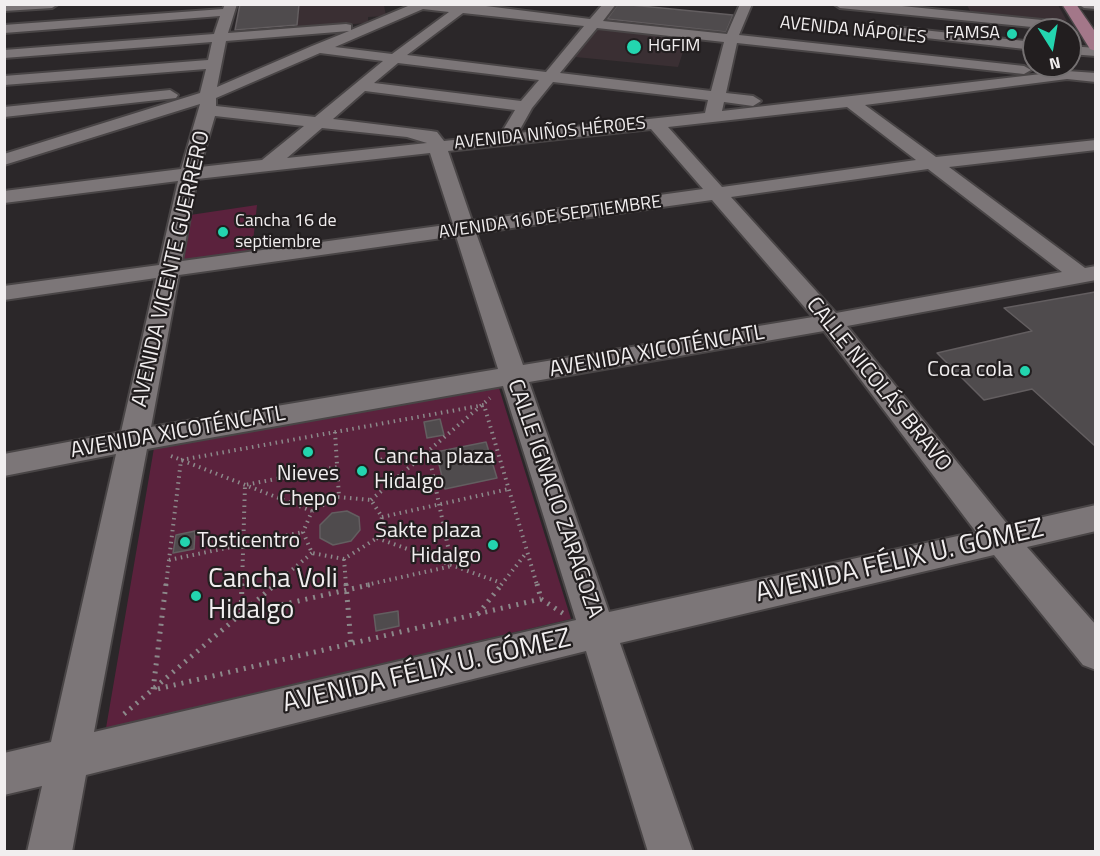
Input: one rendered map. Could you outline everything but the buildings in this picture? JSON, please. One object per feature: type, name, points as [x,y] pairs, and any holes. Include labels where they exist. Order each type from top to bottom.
[{"type":"main road","points":[[1069,4],[1094,52]]},
{"type":"main road","points":[[1054,12],[1058,18]]},
{"type":"street","points":[[4,7],[52,4]]},
{"type":"street","points":[[5,82],[30,52],[64,4]]},
{"type":"street","points":[[77,23],[130,4]]},
{"type":"street","points":[[525,17],[539,4]]},
{"type":"street","points":[[507,138],[525,106],[610,4]]},
{"type":"street","points":[[712,116],[732,37],[746,4]]},
{"type":"street","points":[[840,4],[893,9],[937,9],[1022,24]]},
{"type":"street","points":[[1084,4],[1095,5]]},
{"type":"street","points":[[4,160],[208,99],[418,5]]},
{"type":"street","name":"AVENIDA NÁPOLES","points":[[418,5],[462,7],[525,17],[732,37],[896,61],[1022,71]]},
{"type":"street","points":[[268,165],[324,121],[395,58],[462,7]]},
{"type":"street","points":[[893,9],[896,61]]},
{"type":"street","points":[[4,28],[227,18],[369,27]]},
{"type":"street","points":[[4,54],[30,52],[227,18]]},
{"type":"street","name":"AVENIDA VICENTE GUERRERO","points":[[49,852],[189,174],[227,18]]},
{"type":"street","points":[[895,31],[1022,45]]},
{"type":"street","points":[[317,49],[800,107]]},
{"type":"street","points":[[5,82],[214,64]]},
{"type":"street","name":"AVENIDA NIÑOS HÉROES","points":[[4,197],[507,138],[852,102],[895,92],[1037,78]]},
{"type":"street","points":[[361,86],[525,106]]},
{"type":"street","points":[[4,112],[208,99],[324,121],[424,134],[435,140],[438,146]]},
{"type":"street","points":[[852,102],[1088,274]]},
{"type":"street","name":"CALLE NICOLÁS BRAVO","points":[[655,123],[830,322],[1000,539],[1095,653]]},
{"type":"street","name":"AVENIDA 16 DE SEPTIEMBRE","points":[[4,293],[720,195],[934,163],[1095,144]]},
{"type":"street","name":"CALLE IGNACIO ZARAGOZA","points":[[438,146],[463,229],[671,852]]},
{"type":"street","name":"AVENIDA XICOTÉNCATL","points":[[4,465],[135,440],[830,322],[1088,274]]},
{"type":"street","name":"AVENIDA FÉLIX U. GÓMEZ","points":[[4,774],[599,631],[1095,518]]},
{"type":"path","points":[[181,460],[484,405]]},
{"type":"path","points":[[312,553],[303,532],[312,511],[339,497],[371,500],[484,405]]},
{"type":"path","points":[[153,690],[541,598],[484,405]]},
{"type":"path","points":[[334,432],[339,497]]},
{"type":"path","points":[[380,460],[428,451]]},
{"type":"path","points":[[428,451],[452,566]]},
{"type":"path","points":[[181,460],[312,511]]},
{"type":"path","points":[[153,690],[181,460]]},
{"type":"path","points":[[244,485],[337,467]]},
{"type":"path","points":[[241,614],[244,485]]},
{"type":"path","points":[[382,517],[509,489]]},
{"type":"path","points":[[312,553],[344,559],[377,538],[382,517],[371,500]]},
{"type":"path","points":[[168,560],[303,532]]},
{"type":"path","points":[[377,538],[501,583]]},
{"type":"path","points":[[478,614],[528,551]]},
{"type":"path","points":[[153,690],[312,553]]},
{"type":"path","points":[[344,559],[351,644]]},
{"type":"path","points":[[241,614],[452,566]]},
{"type":"shaded area","points":[[299,5],[384,5],[386,16],[368,17],[368,23],[297,28]]},
{"type":"shaded area","points":[[967,5],[1058,5],[1065,18],[1031,18],[971,13]]},
{"type":"shaded area","name":"HGFIM","points":[[596,28],[688,37],[678,67],[575,57]]},
{"type":"shaded area","name":"Cancha 16 de septiembre","points":[[257,205],[252,251],[179,260],[190,215]]},
{"type":"shaded area","points":[[499,388],[571,619],[106,728],[154,448]]},
{"type":"place","name":"FAMSA","points":[[1012,34]]},
{"type":"place","name":"HGFIM","points":[[634,47]]},
{"type":"place","name":"Cancha 16 de septiembre","points":[[223,232]]},
{"type":"place","name":"Coca cola","points":[[1025,371]]},
{"type":"place","name":"Nieves Chepo","points":[[308,452]]},
{"type":"place","name":"Cancha plaza Hidalgo","points":[[362,471]]},
{"type":"place","name":"Tosticentro","points":[[185,542]]},
{"type":"place","name":"Sakte plaza Hidalgo","points":[[493,545]]},
{"type":"place","name":"Cancha Voli Hidalgo","points":[[196,596]]}]
